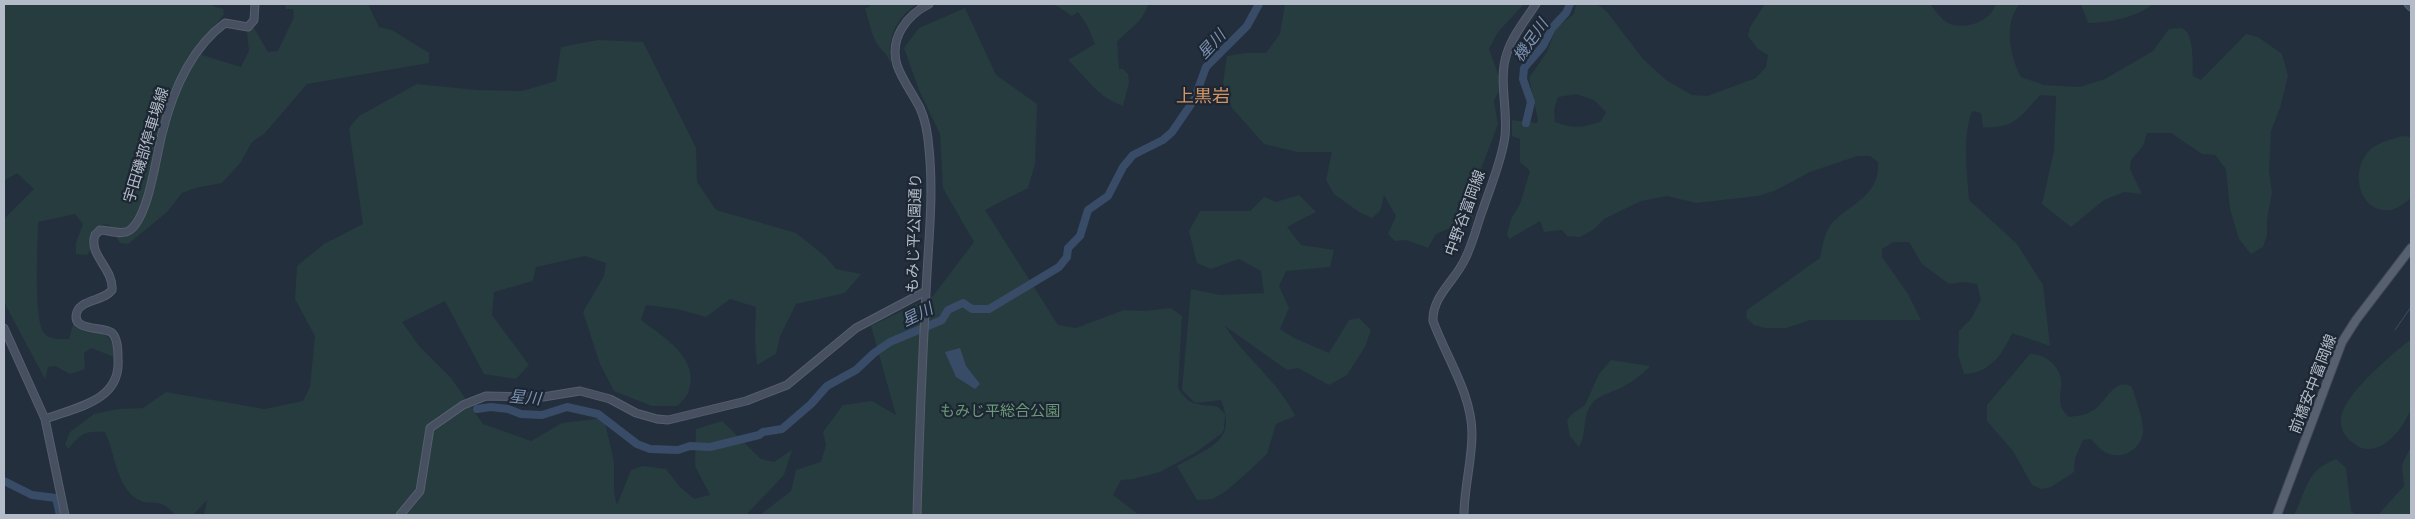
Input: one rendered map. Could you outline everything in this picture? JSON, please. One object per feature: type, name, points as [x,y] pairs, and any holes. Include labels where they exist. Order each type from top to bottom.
[{"type":"main road","name":"宇田磯部停車場線","points":[[45,419],[97,400],[114,384],[119,364],[115,337],[106,330],[86,327],[78,322],[77,319],[78,312],[82,306],[107,295],[112,290],[110,276],[95,248],[95,235],[100,230],[124,233],[130,231],[135,224],[154,178],[162,134],[173,96],[188,67],[210,38],[225,23],[248,27],[254,20],[255,4]]},
{"type":"main road","name":"もみじ平公園通り","points":[[917,515],[930,213],[930,150],[924,120],[899,70],[896,51],[897,38],[906,22],[918,10],[930,4]]},
{"type":"main road","name":"中野谷富岡線","points":[[1464,515],[1472,435],[1471,420],[1465,398],[1433,321],[1432,313],[1439,296],[1454,279],[1465,260],[1483,208],[1505,135],[1506,54],[1514,36],[1536,4]]},
{"type":"main road","points":[[2408,4],[2411,7]]},
{"type":"main road","name":"前橋安中富岡線","points":[[2277,515],[2342,342],[2356,320],[2411,248]]},
{"type":"main road","points":[[400,515],[420,490],[430,428],[471,400],[486,396],[543,397],[580,391],[610,399],[644,416],[662,420],[746,401],[786,386],[856,328],[926,291]]},
{"type":"main road","points":[[4,328],[45,419],[65,515]]},
{"type":"green space","points":[[4,4],[213,4],[212,6],[223,9],[224,14],[197,50],[202,55],[241,67],[249,51],[247,31],[254,28],[268,52],[278,51],[294,17],[293,9],[286,9],[285,4],[368,4],[379,27],[392,30],[429,53],[429,63],[307,84],[265,133],[252,142],[241,162],[222,183],[195,188],[182,193],[167,212],[128,244],[120,243],[109,225],[101,225],[90,234],[91,249],[87,255],[76,254],[76,243],[83,224],[75,214],[38,222],[37,297],[38,313],[44,333],[52,338],[69,339],[74,321],[102,333],[111,342],[114,349],[114,357],[91,348],[84,353],[85,369],[70,374],[55,366],[48,367],[45,379],[4,302],[4,219],[34,189],[17,173],[4,181]]},
{"type":"green space","points":[[873,4],[917,4],[902,17],[895,28],[890,47],[891,64],[877,44],[870,27],[865,9]]},
{"type":"green space","points":[[1054,4],[1148,4],[1146,11],[1139,21],[1117,42],[1119,69],[1123,69],[1128,74],[1129,82],[1123,106],[1099,92],[1068,60],[1095,44],[1087,25],[1078,12],[1072,16]]},
{"type":"green space","points":[[1285,4],[1524,4],[1498,32],[1489,49],[1502,85],[1494,101],[1498,124],[1475,185],[1473,218],[1436,234],[1428,248],[1406,240],[1395,241],[1388,234],[1396,216],[1384,195],[1380,211],[1372,218],[1359,212],[1334,194],[1326,180],[1332,152],[1298,152],[1264,144],[1232,108],[1223,83],[1227,56],[1245,53],[1266,53],[1280,34]]},
{"type":"green space","points":[[1576,4],[1597,4],[1607,12],[1643,59],[1666,80],[1692,95],[1707,96],[1756,78],[1766,67],[1768,55],[1758,49],[1748,36],[1750,27],[1765,4],[1930,4],[1947,23],[1963,26],[1977,23],[1989,15],[1996,4],[2020,4],[2011,20],[2011,50],[2021,77],[2044,85],[2079,87],[2105,79],[2153,51],[2169,29],[2179,28],[2185,30],[2189,35],[2193,76],[2201,80],[2246,34],[2258,37],[2282,54],[2288,76],[2280,108],[2271,131],[2269,171],[2272,192],[2267,220],[2267,235],[2263,247],[2251,254],[2239,239],[2230,209],[2226,169],[2215,155],[2202,154],[2171,133],[2147,133],[2143,146],[2131,160],[2130,169],[2142,194],[2124,192],[2104,200],[2071,227],[2042,204],[2054,151],[2056,96],[2040,95],[2022,115],[2010,124],[2003,126],[1983,127],[1981,113],[1972,111],[1967,133],[1966,166],[1969,200],[2017,244],[2043,285],[2050,346],[2012,333],[2004,348],[1988,367],[1981,371],[1964,374],[1958,355],[1959,331],[1971,319],[1981,300],[1977,284],[1963,282],[1949,284],[1922,264],[1909,242],[1894,242],[1882,249],[1882,257],[1908,294],[1921,320],[1810,320],[1786,328],[1765,328],[1754,325],[1746,318],[1747,310],[1820,258],[1828,229],[1841,214],[1864,197],[1870,190],[1875,182],[1878,162],[1870,156],[1857,156],[1810,172],[1774,191],[1758,196],[1696,203],[1667,196],[1641,201],[1604,219],[1593,230],[1580,237],[1567,236],[1562,230],[1544,232],[1540,221],[1509,239],[1507,234],[1511,219],[1520,204],[1530,171],[1520,162],[1520,139],[1512,136],[1512,120],[1537,123],[1538,120],[1529,78],[1547,52],[1556,28],[1574,14]],"holes":[[[1576,94],[1594,100],[1606,112],[1601,121],[1578,127],[1555,122],[1554,109],[1558,97]]]},
{"type":"green space","points":[[2081,4],[2153,4],[2146,9],[2122,18],[2088,23]]},
{"type":"green space","name":"もみじ平総合公園","points":[[965,8],[996,75],[1037,104],[1035,164],[1028,188],[985,210],[1058,325],[1076,328],[1124,310],[1144,311],[1171,308],[1182,316],[1178,388],[1186,399],[1191,402],[1218,407],[1225,414],[1224,429],[1222,433],[1195,453],[1160,472],[1121,480],[1113,495],[1139,515],[760,515],[791,491],[796,470],[821,462],[826,445],[823,432],[843,405],[872,401],[896,415],[871,326],[933,296],[974,242],[943,188],[940,134],[919,90],[904,48],[919,28]]},
{"type":"green space","points":[[598,40],[643,42],[696,148],[697,182],[716,210],[796,233],[826,257],[836,269],[861,274],[845,293],[796,304],[780,336],[776,354],[757,365],[755,339],[756,307],[730,299],[706,317],[677,309],[646,305],[641,320],[677,349],[689,368],[691,378],[688,392],[677,406],[652,406],[614,391],[600,364],[583,312],[604,276],[606,263],[585,256],[536,267],[533,281],[494,292],[492,315],[529,365],[516,379],[484,374],[445,301],[402,322],[419,346],[451,378],[483,424],[531,441],[562,423],[604,418],[614,462],[614,493],[617,505],[631,470],[643,466],[666,469],[679,486],[694,499],[710,495],[695,466],[696,429],[722,421],[761,459],[774,462],[792,450],[784,475],[746,515],[204,515],[207,500],[193,515],[175,515],[164,505],[142,501],[130,493],[120,477],[105,432],[84,434],[68,449],[65,444],[70,432],[94,414],[119,409],[143,408],[166,392],[264,409],[303,401],[310,387],[315,336],[295,299],[297,266],[324,244],[363,224],[349,128],[359,116],[417,84],[476,90],[522,91],[556,81],[561,47]]},
{"type":"green space","points":[[2402,136],[2411,137],[2411,198],[2391,210],[2380,210],[2372,206],[2365,199],[2361,191],[2359,171],[2362,162],[2370,150],[2383,142]]},
{"type":"green space","points":[[1299,195],[1316,212],[1287,227],[1301,245],[1334,250],[1330,267],[1286,271],[1279,286],[1289,308],[1280,329],[1294,338],[1329,353],[1349,320],[1359,318],[1371,330],[1365,347],[1347,375],[1329,385],[1298,368],[1287,370],[1225,326],[1242,349],[1280,392],[1295,416],[1276,424],[1267,454],[1226,491],[1213,499],[1197,500],[1177,466],[1217,442],[1223,434],[1226,425],[1221,400],[1195,403],[1182,390],[1191,289],[1220,295],[1264,293],[1261,271],[1239,259],[1211,269],[1197,263],[1189,231],[1200,211],[1250,211],[1264,197],[1276,202]]},
{"type":"green space","points":[[2411,339],[2412,395],[2411,408],[2408,415],[2399,430],[2385,443],[2370,449],[2360,447],[2348,438],[2343,431],[2341,422],[2343,412],[2349,401],[2368,377]]},
{"type":"green space","points":[[2030,354],[2046,358],[2058,370],[2061,380],[2060,400],[2062,408],[2069,417],[2092,411],[2110,392],[2120,385],[2132,387],[2143,429],[2140,442],[2136,447],[2125,454],[2112,455],[2101,450],[2091,439],[2083,440],[2075,458],[2074,472],[2051,487],[2041,489],[2032,485],[2013,451],[1987,421],[1987,405]]},
{"type":"green space","points":[[1611,360],[1650,366],[1629,383],[1600,397],[1594,402],[1586,415],[1583,437],[1579,447],[1570,436],[1567,420],[1585,405],[1599,374]]},
{"type":"green space","points":[[2411,446],[2411,515],[2378,515],[2404,486],[2402,465]]},
{"type":"green space","points":[[2336,459],[2346,468],[2351,511],[2356,515],[2294,515],[2313,475],[2318,469]]},
{"type":"water","points":[[960,348],[966,366],[980,384],[975,389],[956,377],[945,352]]},
{"type":"waterway","name":"星川","points":[[477,409],[491,407],[508,409],[521,414],[542,415],[567,407],[598,414],[637,444],[650,449],[678,450],[690,446],[710,447],[759,435],[763,432],[782,429],[811,404],[827,386],[856,370],[874,353],[890,342],[942,320],[948,310],[963,303],[972,309],[989,309],[1059,267],[1067,257],[1068,248],[1080,236],[1088,210],[1108,196],[1123,167],[1133,155],[1163,140],[1172,132],[1194,100],[1206,67],[1247,26],[1259,4]]},
{"type":"waterway","name":"機足川","points":[[1526,123],[1531,102],[1523,79],[1524,68],[1543,46],[1552,28],[1566,13],[1570,4]]},
{"type":"waterway","points":[[2395,330],[2411,307]]},
{"type":"waterway","points":[[4,481],[32,495],[56,498],[60,515]]},
{"type":"district","name":"上黒岩","points":[[1203,96]]}]
